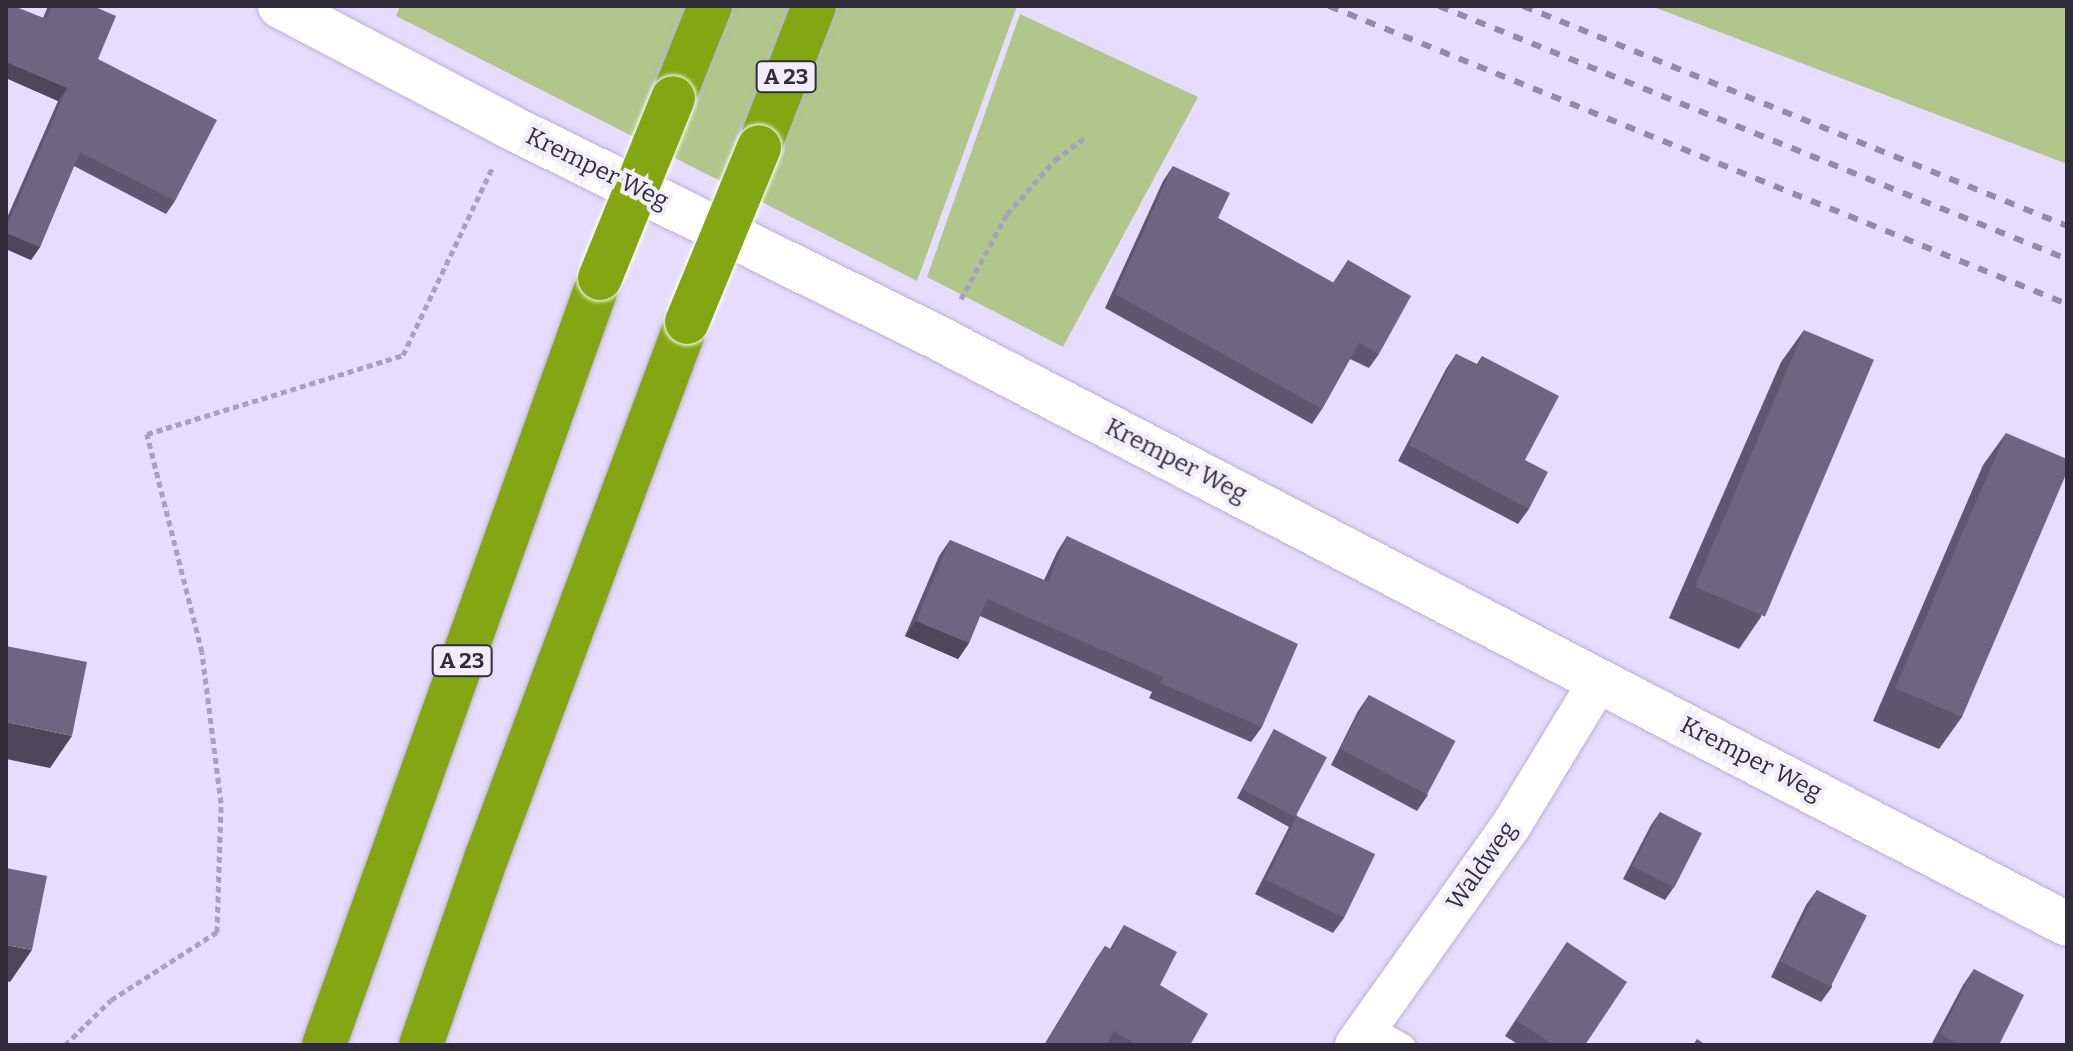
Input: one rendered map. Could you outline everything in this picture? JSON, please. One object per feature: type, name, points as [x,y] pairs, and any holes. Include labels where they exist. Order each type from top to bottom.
[{"type":"highway","name":"A 23","points":[[324,1045],[600,278],[710,6]]},
{"type":"highway","name":"A 23","points":[[421,1045],[487,856],[687,322],[814,6]]},
{"type":"street","name":"Kremper Weg","points":[[280,6],[512,128],[944,341],[2067,924]]},
{"type":"street","name":"Waldweg","points":[[1362,1035],[1512,824],[1599,681]]},
{"type":"lane","points":[[1362,1035],[1405,1045]]},
{"type":"path","points":[[65,1045],[111,1000],[217,932],[221,803],[202,652],[147,434],[403,355],[512,128]]},
{"type":"path","points":[[944,341],[971,276],[1007,214],[1055,160],[1087,136]]},
{"type":"green space","points":[[400,6],[1017,6],[917,281],[396,16]]},
{"type":"green space","points":[[1651,6],[2067,6],[2067,164]]},
{"type":"green space","points":[[1020,14],[1198,97],[1063,347],[927,277]]},
{"type":"building","points":[[6,6],[14,6],[46,19],[52,6],[93,6],[116,16],[98,59],[217,120],[175,201],[80,152],[40,247],[6,233],[67,88],[6,62]]},
{"type":"building","points":[[1173,166],[1230,193],[1218,218],[1334,283],[1348,260],[1411,296],[1379,354],[1359,343],[1322,409],[1115,294]]},
{"type":"building","points":[[1804,330],[1874,360],[1765,617],[1695,587]]},
{"type":"building","points":[[1456,354],[1478,365],[1482,356],[1559,396],[1525,460],[1548,472],[1529,509],[1409,445]]},
{"type":"building","points":[[2006,433],[2067,459],[2067,472],[1962,717],[1895,688]]},
{"type":"building","points":[[1067,536],[1298,644],[1262,727],[1160,683],[1163,677],[987,599],[969,643],[916,621],[950,540],[1048,582]]},
{"type":"building","points":[[6,646],[87,662],[72,736],[6,722]]},
{"type":"building","points":[[1369,695],[1456,741],[1427,795],[1340,749]]},
{"type":"building","points":[[1274,729],[1327,757],[1295,817],[1242,789]]},
{"type":"building","points":[[1660,812],[1702,833],[1674,888],[1632,866]]},
{"type":"building","points":[[1297,816],[1375,854],[1344,918],[1266,880]]},
{"type":"building","points":[[6,868],[47,876],[32,950],[6,945]]},
{"type":"building","points":[[1817,890],[1867,915],[1831,987],[1781,961]]},
{"type":"building","points":[[1124,925],[1177,952],[1160,985],[1208,1014],[1190,1045],[1137,1045],[1114,1031],[1107,1045],[1045,1045],[1105,946],[1112,950]]},
{"type":"building","points":[[1567,942],[1627,982],[1585,1045],[1554,1045],[1516,1020]]},
{"type":"building","points":[[1974,969],[2024,995],[1999,1045],[1960,1045],[1940,1034]]},
{"type":"railway","points":[[1329,6],[2067,304]]},
{"type":"railway","points":[[1439,6],[2067,259]]},
{"type":"railway","points":[[1523,6],[2067,226]]}]
